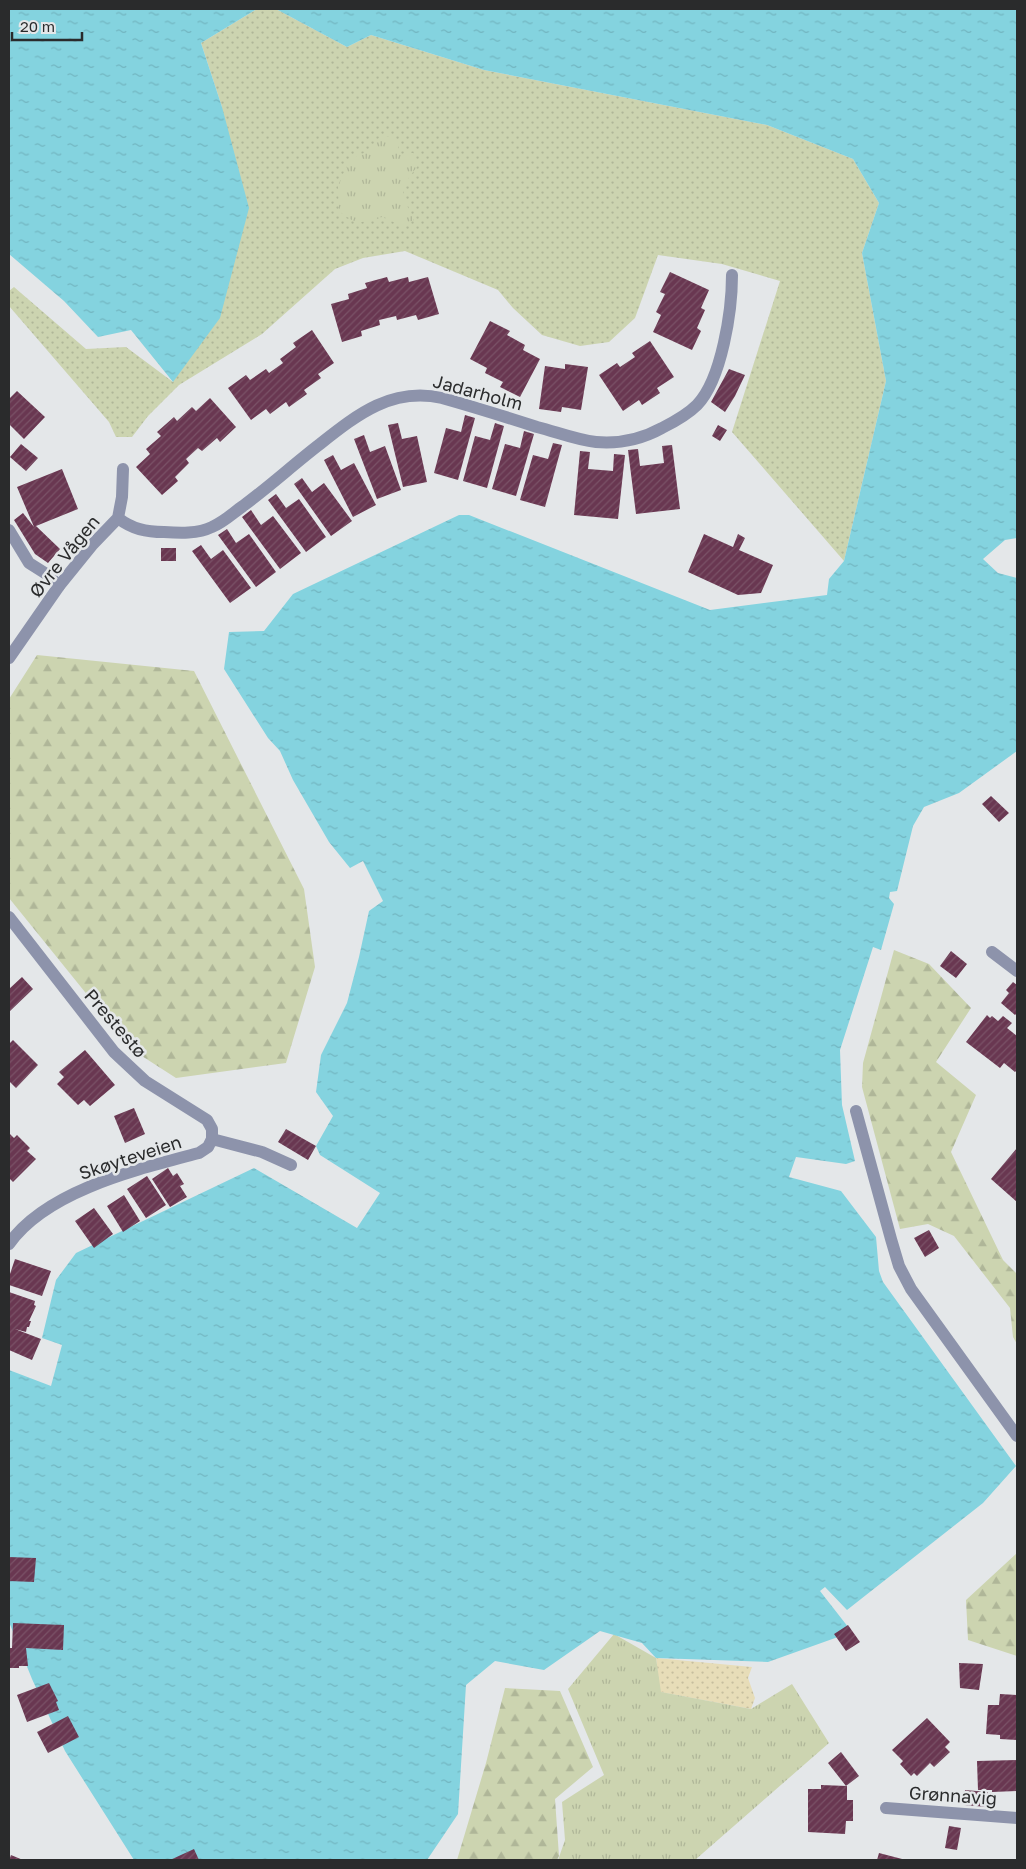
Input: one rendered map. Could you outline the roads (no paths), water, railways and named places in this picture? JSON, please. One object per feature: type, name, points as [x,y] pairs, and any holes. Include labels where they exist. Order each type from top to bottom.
[{"type":"street","name":"Jadarholm","points":[[118,518],[132,528],[148,532],[200,531],[211,528],[253,498],[365,410],[392,399],[407,396],[425,394],[442,398],[585,440],[622,442],[655,432],[685,414],[697,404],[706,392],[719,360],[732,298],[732,275]]},
{"type":"street","name":"Øvre Vågen","points":[[9,658],[59,586],[93,544],[118,518],[124,468]]},
{"type":"street","points":[[9,530],[29,563],[48,575],[59,586]]},
{"type":"street","name":"Prestestø","points":[[9,917],[114,1052],[145,1081],[207,1120],[212,1129],[212,1139]]},
{"type":"street","points":[[992,952],[1017,971]]},
{"type":"street","points":[[856,1111],[890,1239],[903,1276],[1017,1436]]},
{"type":"street","points":[[212,1139],[238,1144],[291,1165]]},
{"type":"street","name":"Skøyteveien","points":[[9,1244],[34,1217],[84,1189],[115,1176],[199,1153],[208,1147],[212,1139]]},
{"type":"street","name":"Grønnavig","points":[[886,1808],[1017,1818]]},
{"type":"water","points":[[9,9],[257,9],[201,43],[222,107],[249,208],[220,318],[173,382],[131,330],[98,337],[64,301],[9,254]]},
{"type":"water","points":[[276,9],[1017,9],[1017,538],[1005,540],[983,559],[998,573],[1017,578],[1017,751],[959,793],[924,807],[913,826],[897,891],[890,892],[889,898],[894,904],[881,950],[873,947],[840,1050],[842,1105],[855,1161],[846,1164],[796,1157],[789,1177],[841,1191],[876,1237],[879,1271],[883,1282],[1016,1466],[983,1503],[847,1610],[825,1587],[820,1591],[852,1632],[768,1662],[656,1658],[642,1643],[600,1631],[544,1670],[495,1661],[466,1685],[458,1814],[427,1860],[134,1860],[65,1751],[32,1679],[9,1622],[9,1370],[51,1386],[62,1345],[42,1338],[56,1280],[76,1253],[254,1168],[357,1228],[380,1193],[320,1155],[316,1146],[333,1116],[316,1092],[321,1055],[347,1003],[369,911],[383,901],[363,861],[350,868],[329,842],[293,780],[280,751],[268,738],[224,669],[229,632],[264,631],[293,594],[459,515],[469,515],[710,610],[827,595],[829,579],[844,561],[886,381],[862,253],[879,203],[853,159],[767,125],[484,70],[371,35],[347,47]]}]
